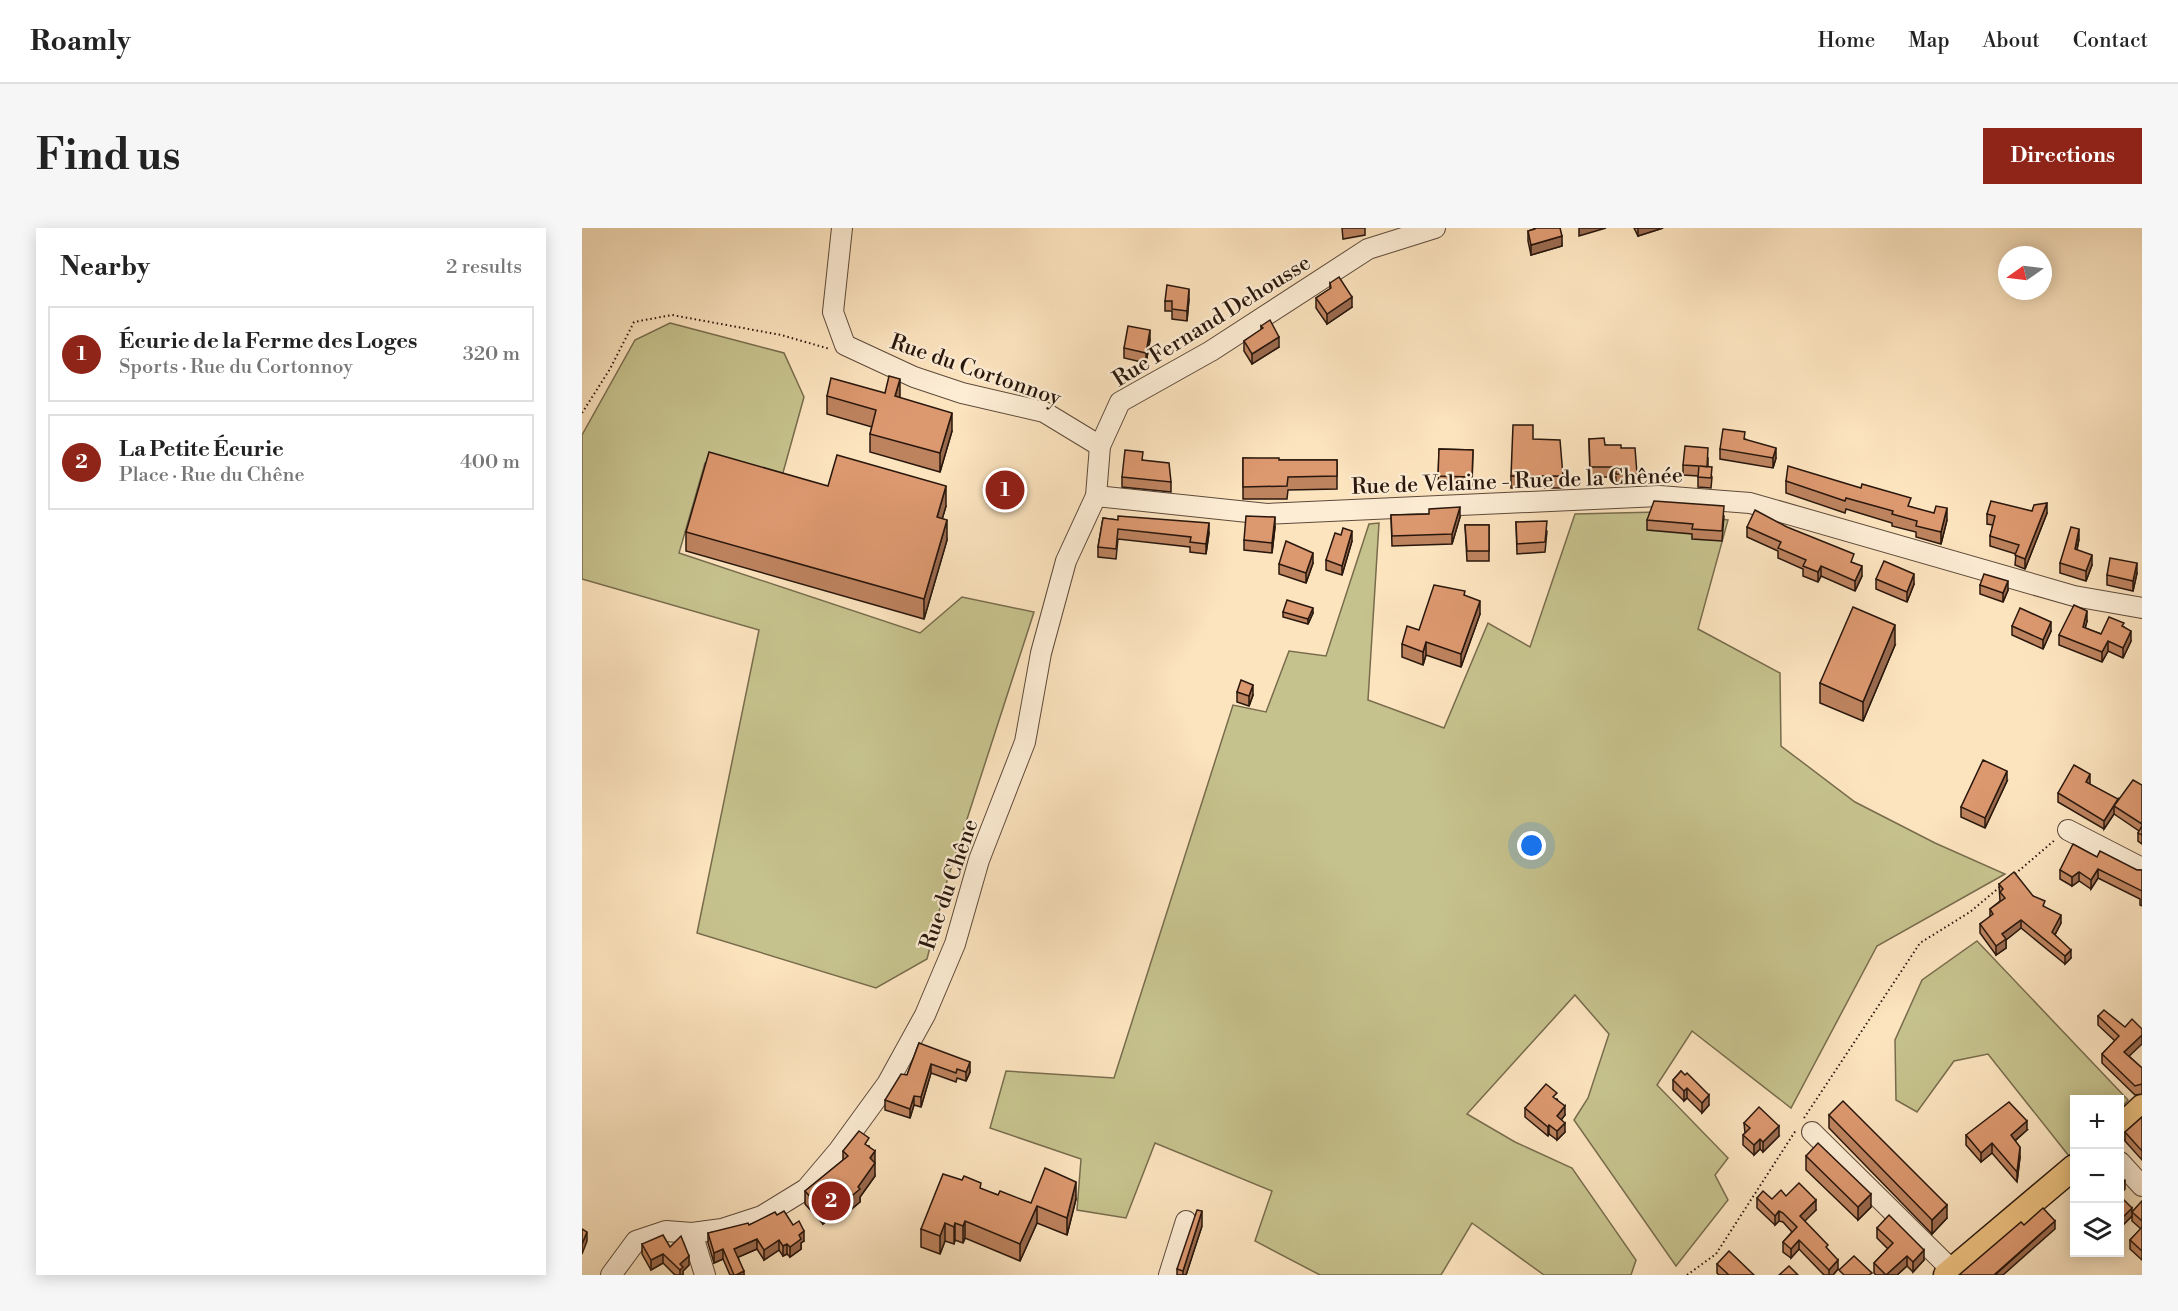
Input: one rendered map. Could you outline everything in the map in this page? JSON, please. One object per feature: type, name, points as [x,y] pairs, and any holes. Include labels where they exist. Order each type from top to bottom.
[{"type":"main road","points":[[2124,1124],[2142,1107]]},
{"type":"main road","points":[[1949,1273],[2070,1170]]},
{"type":"street","points":[[842,228],[833,312],[845,345]]},
{"type":"street","name":"Rue Fernand Dehousse","points":[[1100,446],[1120,402],[1211,351],[1368,249],[1435,228]]},
{"type":"street","name":"Rue du Cortonnoy","points":[[845,345],[914,377],[963,393],[1044,412],[1100,446]]},
{"type":"street","name":"Rue du Chêne","points":[[611,1275],[636,1241],[666,1231],[692,1233],[723,1229],[762,1216],[806,1189],[887,1084],[925,1015],[955,944],[979,860],[1025,742],[1041,653],[1066,561],[1096,496],[1100,446]]},
{"type":"street","name":"Rue de Velaine - Rue de la Chênée","points":[[1096,496],[1267,514],[1659,495],[1750,503],[2074,596],[2142,608]]},
{"type":"street","points":[[2068,830],[2142,868]]},
{"type":"street","points":[[1804,1127],[1949,1273]]},
{"type":"street","points":[[2124,1166],[2142,1186]]},
{"type":"street","points":[[1170,1275],[1186,1221]]},
{"type":"street","points":[[692,1233],[705,1275]]},
{"type":"path","points":[[582,413],[610,369],[634,322],[672,315],[781,335],[831,350],[845,345]]},
{"type":"path","points":[[2014,874],[2068,830]]},
{"type":"path","points":[[1687,1275],[1716,1254],[1784,1147],[1804,1127],[1920,943],[1970,912],[2005,882]]},
{"type":"shaded area","points":[[670,323],[784,353],[804,397],[779,487],[705,463],[679,553],[920,633],[962,597],[1034,612],[947,881],[927,959],[876,988],[697,933],[759,630],[582,579],[582,435],[635,340]]},
{"type":"shaded area","points":[[1658,512],[1728,520],[1698,629],[1780,673],[1781,746],[1855,802],[1935,843],[2005,874],[1877,946],[1791,1108],[1692,1031],[1657,1085],[1728,1158],[1715,1175],[1728,1200],[1676,1266],[1574,1120],[1588,1098],[1609,1034],[1575,995],[1467,1114],[1515,1142],[1572,1168],[1636,1260],[1631,1275],[1544,1275],[1472,1223],[1441,1275],[1320,1275],[1255,1241],[1272,1191],[1155,1143],[1126,1218],[1077,1210],[1081,1159],[990,1128],[1006,1071],[1114,1078],[1233,705],[1266,712],[1289,651],[1326,656],[1369,524],[1379,523],[1368,700],[1444,728],[1488,623],[1530,647],[1575,514]]},
{"type":"shaded area","points":[[1977,941],[2123,1095],[2070,1095],[2069,1156],[1988,1054],[1954,1061],[1917,1112],[1896,1100],[1895,1040],[1922,980]]},
{"type":"building","points":[[1535,228],[1560,228],[1562,236],[1531,245],[1528,231]]},
{"type":"building","points":[[1339,277],[1352,297],[1327,314],[1316,298],[1331,288],[1330,283]]},
{"type":"building","points":[[1167,285],[1189,289],[1187,311],[1172,309],[1172,301],[1165,301]]},
{"type":"building","points":[[1270,320],[1279,337],[1252,354],[1244,341],[1263,328],[1261,326]]},
{"type":"building","points":[[1128,326],[1150,330],[1146,353],[1124,348]]},
{"type":"building","points":[[889,376],[900,379],[895,396],[952,413],[940,453],[870,434],[876,410],[827,396],[831,378],[885,393]]},
{"type":"building","points":[[1513,425],[1533,425],[1533,439],[1560,440],[1563,476],[1511,476]]},
{"type":"building","points":[[1723,429],[1745,432],[1744,439],[1776,448],[1773,458],[1720,449]]},
{"type":"building","points":[[1604,438],[1605,445],[1635,448],[1637,474],[1616,474],[1616,467],[1590,467],[1589,439]]},
{"type":"building","points":[[1685,446],[1708,448],[1707,467],[1712,467],[1711,478],[1698,477],[1699,466],[1683,465]]},
{"type":"building","points":[[1439,449],[1473,450],[1472,477],[1438,476]]},
{"type":"building","points":[[1125,450],[1143,452],[1142,460],[1169,463],[1171,482],[1122,477]]},
{"type":"building","points":[[709,452],[828,486],[837,455],[946,486],[937,517],[947,520],[924,599],[686,532]]},
{"type":"building","points":[[1243,458],[1337,460],[1337,476],[1288,477],[1287,486],[1243,487]]},
{"type":"building","points":[[1788,466],[1861,488],[1862,484],[1911,498],[1908,506],[1934,513],[1936,506],[1947,508],[1941,532],[1916,526],[1917,521],[1892,514],[1893,511],[1846,498],[1845,501],[1786,481]]},
{"type":"building","points":[[1654,501],[1724,506],[1722,531],[1692,529],[1693,524],[1647,520]]},
{"type":"building","points":[[1991,501],[2032,511],[2034,505],[2047,503],[2025,559],[2015,555],[2019,545],[1990,536],[1995,516],[1987,514]]},
{"type":"building","points":[[1460,507],[1452,534],[1392,536],[1391,515],[1429,514],[1429,509]]},
{"type":"building","points":[[1755,510],[1787,527],[1854,554],[1851,562],[1862,566],[1855,581],[1821,566],[1818,572],[1803,566],[1806,560],[1778,548],[1781,542],[1747,527]]},
{"type":"building","points":[[1118,516],[1209,523],[1206,544],[1190,542],[1191,537],[1118,529],[1116,549],[1098,547],[1103,518],[1118,520]]},
{"type":"building","points":[[1246,516],[1275,517],[1272,543],[1244,540]]},
{"type":"building","points":[[1547,521],[1545,542],[1517,544],[1516,522]]},
{"type":"building","points":[[1465,525],[1489,525],[1489,551],[1467,551]]},
{"type":"building","points":[[2071,527],[2079,529],[2075,549],[2092,555],[2086,571],[2060,563]]},
{"type":"building","points":[[1343,528],[1352,531],[1342,566],[1326,560],[1335,533],[1341,535]]},
{"type":"building","points":[[1286,541],[1313,553],[1306,573],[1279,564]]},
{"type":"building","points":[[2110,558],[2137,563],[2133,581],[2107,575]]},
{"type":"building","points":[[1884,561],[1914,574],[1907,592],[1876,579]]},
{"type":"building","points":[[1984,574],[2008,581],[2003,593],[1980,585]]},
{"type":"building","points":[[1434,585],[1465,591],[1464,595],[1480,601],[1461,654],[1426,642],[1423,652],[1402,644],[1407,626],[1419,630]]},
{"type":"building","points":[[1287,600],[1313,608],[1308,619],[1283,612]]},
{"type":"building","points":[[2074,605],[2087,611],[2083,627],[2101,634],[2109,617],[2124,623],[2122,626],[2131,631],[2123,648],[2108,641],[2102,652],[2059,635]]},
{"type":"building","points":[[1853,607],[1895,625],[1863,702],[1820,683]]},
{"type":"building","points":[[2020,608],[2051,622],[2043,640],[2012,626]]},
{"type":"building","points":[[1241,680],[1253,685],[1249,696],[1237,692]]},
{"type":"building","points":[[1983,760],[2007,771],[1985,818],[1961,807]]},
{"type":"building","points":[[2074,765],[2090,774],[2086,782],[2118,799],[2104,821],[2058,793]]},
{"type":"building","points":[[2133,780],[2142,785],[2142,824],[2114,806]]},
{"type":"building","points":[[2073,844],[2097,857],[2100,851],[2137,870],[2142,870],[2142,891],[2098,869],[2091,880],[2079,872],[2072,877],[2060,870]]},
{"type":"building","points":[[2014,872],[2033,896],[2045,901],[2043,906],[2061,915],[2052,932],[2071,950],[2065,956],[2021,920],[2002,934],[2006,939],[1996,946],[1980,924],[1993,914],[1990,909],[2005,898],[2000,892],[2003,889],[1999,884]]},
{"type":"building","points":[[2104,1010],[2125,1027],[2132,1019],[2142,1029],[2142,1035],[2124,1052],[2142,1068],[2142,1084],[2135,1086],[2102,1054],[2119,1036],[2098,1016]]},
{"type":"building","points":[[919,1043],[970,1062],[966,1072],[957,1069],[956,1073],[931,1064],[921,1097],[914,1096],[910,1109],[885,1100],[901,1074],[907,1075]]},
{"type":"building","points":[[1681,1071],[1685,1075],[1687,1073],[1709,1095],[1702,1103],[1687,1088],[1684,1091],[1673,1080]]},
{"type":"building","points":[[1546,1084],[1557,1093],[1553,1097],[1565,1106],[1557,1116],[1565,1123],[1557,1131],[1549,1125],[1548,1127],[1525,1108]]},
{"type":"building","points":[[1843,1101],[1947,1205],[1932,1220],[1829,1115]]},
{"type":"building","points":[[2009,1102],[2027,1121],[2011,1135],[2020,1147],[2017,1172],[1992,1143],[1981,1153],[1966,1135]]},
{"type":"building","points":[[1759,1107],[1779,1126],[1763,1142],[1760,1139],[1754,1145],[1743,1135],[1750,1128],[1744,1123]]},
{"type":"building","points":[[2142,1117],[2142,1151],[2125,1132]]},
{"type":"building","points":[[859,1131],[869,1138],[865,1144],[875,1151],[870,1158],[875,1163],[858,1187],[860,1189],[842,1204],[838,1200],[823,1211],[805,1191],[848,1156],[843,1151]]},
{"type":"building","points":[[1818,1143],[1871,1194],[1858,1207],[1806,1156]]},
{"type":"building","points":[[1045,1168],[1076,1182],[1067,1218],[1037,1206],[1020,1244],[965,1221],[963,1226],[955,1223],[954,1227],[945,1223],[940,1236],[921,1229],[943,1174],[962,1180],[964,1176],[981,1183],[980,1188],[998,1195],[1000,1191],[1031,1203]]},
{"type":"building","points":[[1799,1183],[1816,1200],[1800,1216],[1828,1245],[1826,1247],[1838,1260],[1829,1270],[1799,1240],[1791,1249],[1783,1242],[1797,1227],[1779,1211],[1775,1216],[1757,1198],[1763,1191],[1772,1199],[1781,1190],[1786,1196]]},
{"type":"building","points":[[2124,1200],[2132,1208],[2124,1216]]},
{"type":"building","points":[[2142,1201],[2142,1221],[2132,1212]]},
{"type":"building","points":[[2043,1208],[2055,1221],[1996,1275],[1959,1275],[2021,1222],[2024,1225]]},
{"type":"building","points":[[1197,1210],[1202,1211],[1183,1271],[1177,1269]]},
{"type":"building","points":[[784,1211],[793,1225],[799,1221],[804,1231],[799,1235],[801,1239],[790,1247],[787,1244],[783,1246],[779,1240],[764,1250],[757,1239],[734,1249],[744,1271],[736,1275],[723,1249],[714,1253],[708,1233],[748,1223],[749,1225],[775,1212],[777,1215]]},
{"type":"building","points":[[1889,1215],[1924,1250],[1913,1262],[1907,1256],[1886,1275],[1874,1263],[1893,1243],[1877,1228]]},
{"type":"building","points":[[2142,1227],[2142,1251],[2130,1240]]},
{"type":"building","points":[[582,1229],[587,1232],[582,1244]]},
{"type":"building","points":[[663,1235],[670,1247],[681,1236],[689,1256],[680,1264],[683,1267],[680,1270],[663,1254],[651,1260],[642,1244]]},
{"type":"building","points":[[1729,1251],[1754,1275],[1729,1275],[1717,1264]]},
{"type":"building","points":[[1854,1256],[1872,1273],[1844,1275],[1839,1270]]},
{"type":"building","points":[[1789,1266],[1798,1275],[1779,1275]]},
{"type":"place","name":"Écurie de la Ferme des Loges","points":[[1005,490]]},
{"type":"place","name":"La Petite Écurie","points":[[831,1201]]}]
